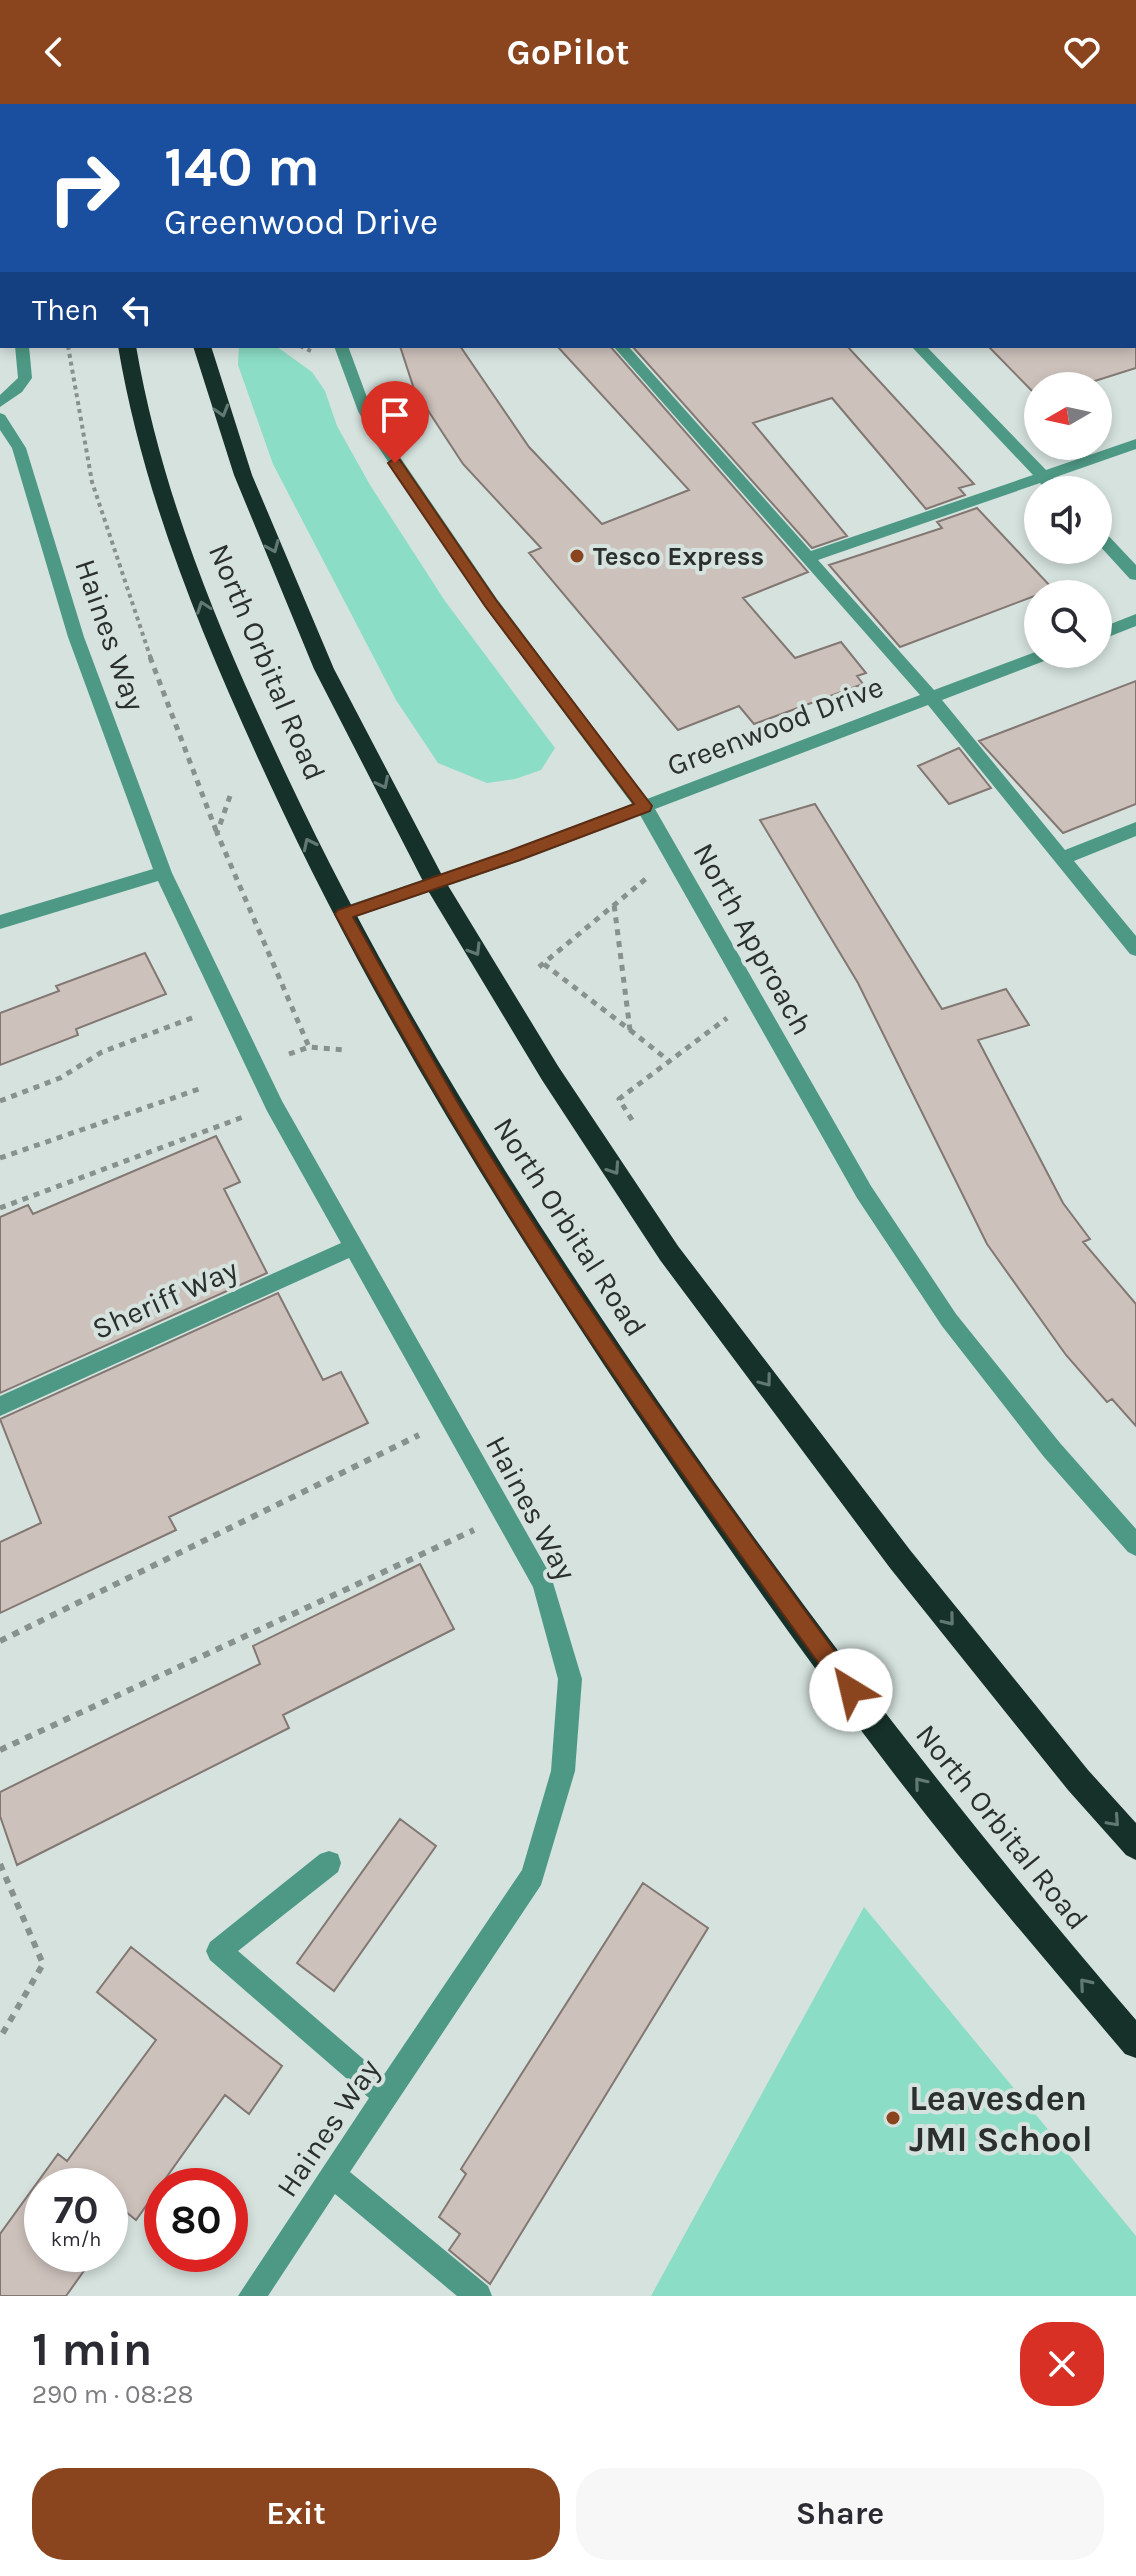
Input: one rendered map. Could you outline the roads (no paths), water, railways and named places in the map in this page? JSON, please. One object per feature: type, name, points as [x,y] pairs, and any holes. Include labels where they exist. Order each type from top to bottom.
[{"type":"highway","name":"North Orbital Road","points":[[127,348],[133,389],[155,470],[215,640],[279,784],[343,914],[455,1112],[564,1285],[703,1488],[906,1766],[1136,2043]]},
{"type":"highway","name":"North Orbital Road","points":[[203,348],[243,475],[324,669],[435,883],[550,1073],[669,1253],[900,1559],[1078,1780],[1136,1845]]},
{"type":"street","points":[[0,402],[25,378],[22,348]]},
{"type":"street","name":"North Approach","points":[[342,348],[365,411],[425,510],[644,806],[864,1192],[949,1320],[1052,1450],[1136,1545]]},
{"type":"street","points":[[622,348],[931,697],[1136,949]]},
{"type":"street","points":[[920,348],[1043,476],[1136,444]]},
{"type":"street","name":"Haines Way","points":[[0,418],[19,448],[76,637],[163,873],[274,1105],[543,1584],[570,1679],[563,1771],[532,1876],[252,2296]]},
{"type":"street","points":[[810,557],[1024,483]]},
{"type":"street","points":[[1112,549],[1136,575]]},
{"type":"street","points":[[1112,629],[1136,620]]},
{"type":"street","name":"Greenwood Drive","points":[[343,914],[644,806],[1024,662]]},
{"type":"street","points":[[1063,858],[1136,829]]},
{"type":"street","points":[[0,922],[163,873]]},
{"type":"street","name":"Sheriff Way","points":[[0,1406],[354,1247]]},
{"type":"street","points":[[329,1863],[219,1951],[386,2096]]},
{"type":"street","points":[[333,2175],[478,2296]]},
{"type":"place","name":"Tesco Express","points":[[577,556]]},
{"type":"place","name":"Leavesden JMI School","points":[[893,2118]]}]
